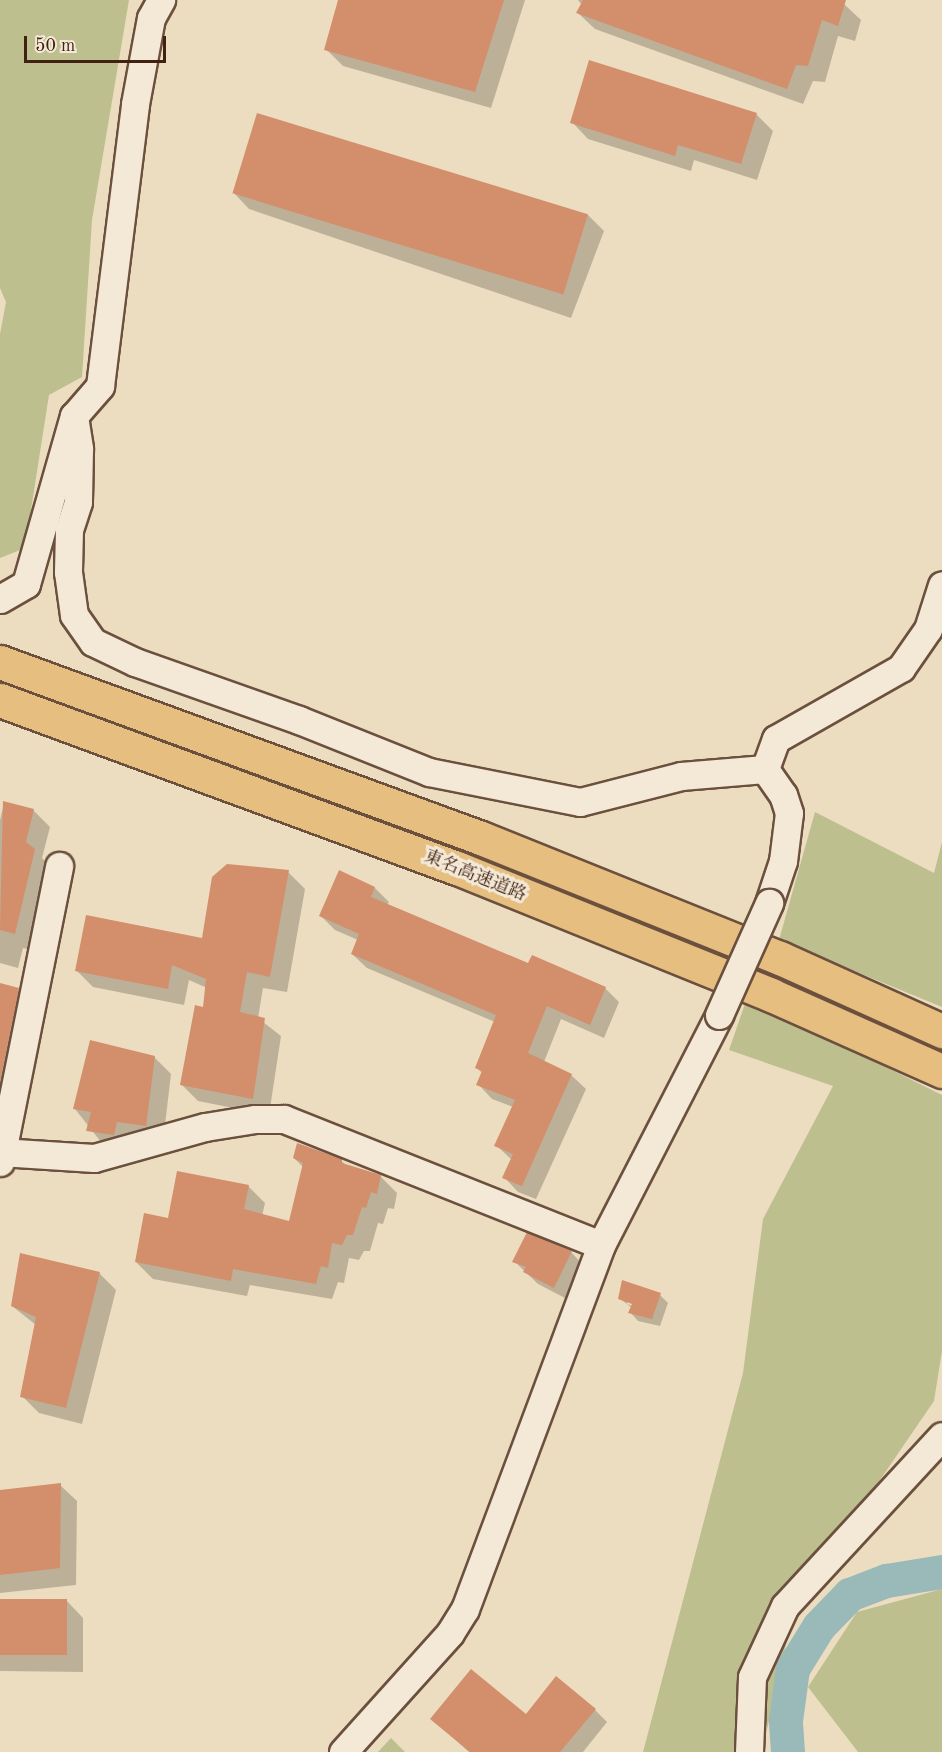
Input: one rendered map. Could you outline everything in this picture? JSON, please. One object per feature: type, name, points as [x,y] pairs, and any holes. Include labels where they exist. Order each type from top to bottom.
[{"type":"highway","name":"東名高速道路","points":[[0,662],[481,838],[780,958],[933,1027]]},
{"type":"highway","name":"東名高速道路","points":[[0,700],[457,868],[910,1055],[942,1071]]},
{"type":"street","points":[[0,599],[26,584],[74,416],[100,386],[135,104],[151,18],[161,0]]},
{"type":"street","points":[[74,416],[79,449],[78,502],[69,530],[68,572],[75,615],[93,642],[135,662],[299,720],[429,772],[580,802],[681,776],[765,769]]},
{"type":"street","points":[[765,769],[776,739],[901,668],[935,627],[942,585]]},
{"type":"street","points":[[343,1752],[450,1633],[465,1609],[601,1245],[719,1015],[769,903],[783,861],[789,813],[783,795],[765,769]]},
{"type":"street","points":[[59,866],[1,1155],[94,1158],[205,1127],[284,1119],[601,1245]]},
{"type":"street","points":[[749,1752],[752,1677],[785,1606],[942,1436]]},
{"type":"green space","points":[[0,0],[129,0],[92,220],[82,377],[49,395],[25,548],[0,558],[0,334],[6,302],[0,288]]},
{"type":"green space","points":[[815,812],[934,873],[942,842],[942,1007],[779,940]]},
{"type":"green space","points":[[747,998],[942,1095],[942,1351],[934,1401],[795,1604],[762,1752],[643,1752],[743,1373],[763,1219],[833,1086],[729,1050]]},
{"type":"green space","points":[[942,1589],[942,1752],[858,1752],[808,1687],[857,1612]]},
{"type":"green space","points":[[391,1738],[405,1752],[378,1752]]},
{"type":"building","points":[[338,0],[504,0],[475,92],[324,50]]},
{"type":"building","points":[[583,0],[846,0],[838,26],[822,20],[808,66],[796,65],[787,89],[576,13]]},
{"type":"building","points":[[589,60],[757,113],[741,164],[678,145],[675,156],[570,123]]},
{"type":"building","points":[[257,113],[588,214],[563,294],[232,193]]},
{"type":"building","points":[[3,801],[34,809],[26,842],[35,849],[15,934],[0,930]]},
{"type":"building","points":[[227,864],[289,870],[270,977],[247,972],[240,1012],[265,1018],[253,1099],[180,1085],[195,1005],[203,1007],[206,979],[172,965],[168,989],[75,971],[86,915],[202,938],[212,877]]},
{"type":"building","points":[[339,870],[375,887],[371,897],[528,963],[532,955],[606,987],[590,1025],[547,1006],[528,1053],[572,1074],[522,1186],[502,1178],[513,1154],[494,1146],[515,1100],[476,1085],[482,1071],[475,1068],[496,1015],[351,954],[359,934],[319,916]]},
{"type":"building","points":[[0,983],[19,988],[0,1081]]},
{"type":"building","points":[[90,1040],[155,1056],[146,1126],[117,1122],[114,1135],[86,1131],[91,1112],[73,1109]]},
{"type":"building","points":[[297,1143],[342,1159],[342,1163],[381,1175],[377,1194],[371,1192],[366,1208],[362,1207],[353,1235],[347,1235],[342,1245],[332,1243],[328,1268],[321,1266],[316,1284],[233,1269],[231,1281],[135,1262],[144,1213],[168,1218],[177,1171],[249,1185],[244,1209],[289,1221],[303,1163],[293,1158]]},
{"type":"building","points":[[527,1232],[572,1251],[554,1288],[523,1272],[526,1267],[512,1262]]},
{"type":"building","points":[[20,1253],[100,1272],[66,1408],[20,1397],[36,1317],[11,1306]]},
{"type":"building","points":[[622,1280],[661,1293],[652,1319],[628,1313],[632,1304],[618,1299]]},
{"type":"building","points":[[61,1483],[60,1568],[0,1575],[0,1490]]},
{"type":"building","points":[[0,1599],[67,1599],[67,1655],[0,1655]]},
{"type":"building","points":[[471,1669],[526,1714],[556,1676],[596,1709],[560,1752],[470,1752],[430,1719]]},
{"type":"waterway","points":[[788,1752],[786,1721],[793,1669],[819,1627],[850,1595],[887,1581],[942,1572]]}]
